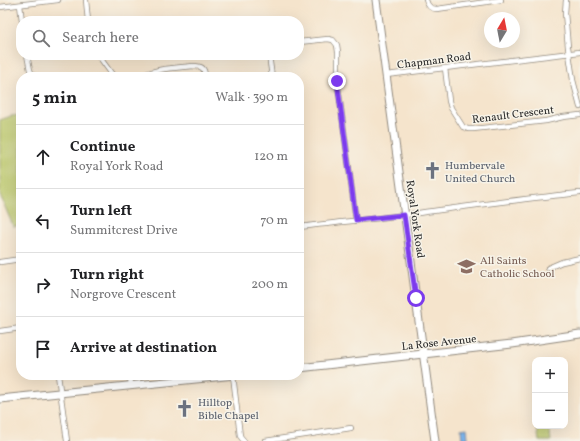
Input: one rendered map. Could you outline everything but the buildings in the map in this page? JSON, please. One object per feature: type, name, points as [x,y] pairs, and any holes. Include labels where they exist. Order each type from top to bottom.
[{"type":"street","points":[[0,7],[58,0]]},
{"type":"street","points":[[86,0],[88,16]]},
{"type":"street","name":"Royal York Road","points":[[376,0],[435,441]]},
{"type":"street","points":[[426,0],[429,7],[434,9],[501,0]]},
{"type":"street","points":[[566,0],[565,13],[569,53],[573,80],[580,107]]},
{"type":"street","points":[[20,5],[21,16]]},
{"type":"street","points":[[304,41],[328,39],[333,40],[337,45],[338,86],[356,220]]},
{"type":"street","name":"Chapman Road","points":[[386,75],[580,52]]},
{"type":"street","points":[[28,60],[31,72]]},
{"type":"street","points":[[102,60],[110,72]]},
{"type":"street","points":[[270,60],[272,72]]},
{"type":"street","points":[[152,72],[198,66],[205,72]]},
{"type":"street","name":"Renault Crescent","points":[[445,68],[450,104],[463,127],[468,129],[580,115]]},
{"type":"street","points":[[304,226],[580,194]]},
{"type":"street","points":[[548,268],[562,262],[580,258]]},
{"type":"street","points":[[0,262],[16,260]]},
{"type":"street","points":[[0,331],[16,329]]},
{"type":"street","name":"La Rose Avenue","points":[[304,367],[512,344],[580,334]]},
{"type":"street","points":[[59,380],[67,441]]},
{"type":"street","points":[[130,380],[131,386]]},
{"type":"street","points":[[0,398],[187,380]]},
{"type":"street","points":[[234,380],[240,436],[244,441]]},
{"type":"street","points":[[265,441],[351,428]]},
{"type":"green space","points":[[16,116],[16,226],[13,226],[0,195],[0,120]]},
{"type":"green space","points":[[537,429],[549,429],[551,441],[539,441]]},
{"type":"water","points":[[467,428],[468,439],[462,439],[461,429]]},
{"type":"place","name":"Humbervale United Church","points":[[432,171]]},
{"type":"place","name":"All Saints Catholic School","points":[[467,266]]},
{"type":"place","name":"Hilltop Bible Chapel","points":[[185,408]]},
{"type":"route","points":[[337,81],[356,220],[404,215],[416,298]]}]
